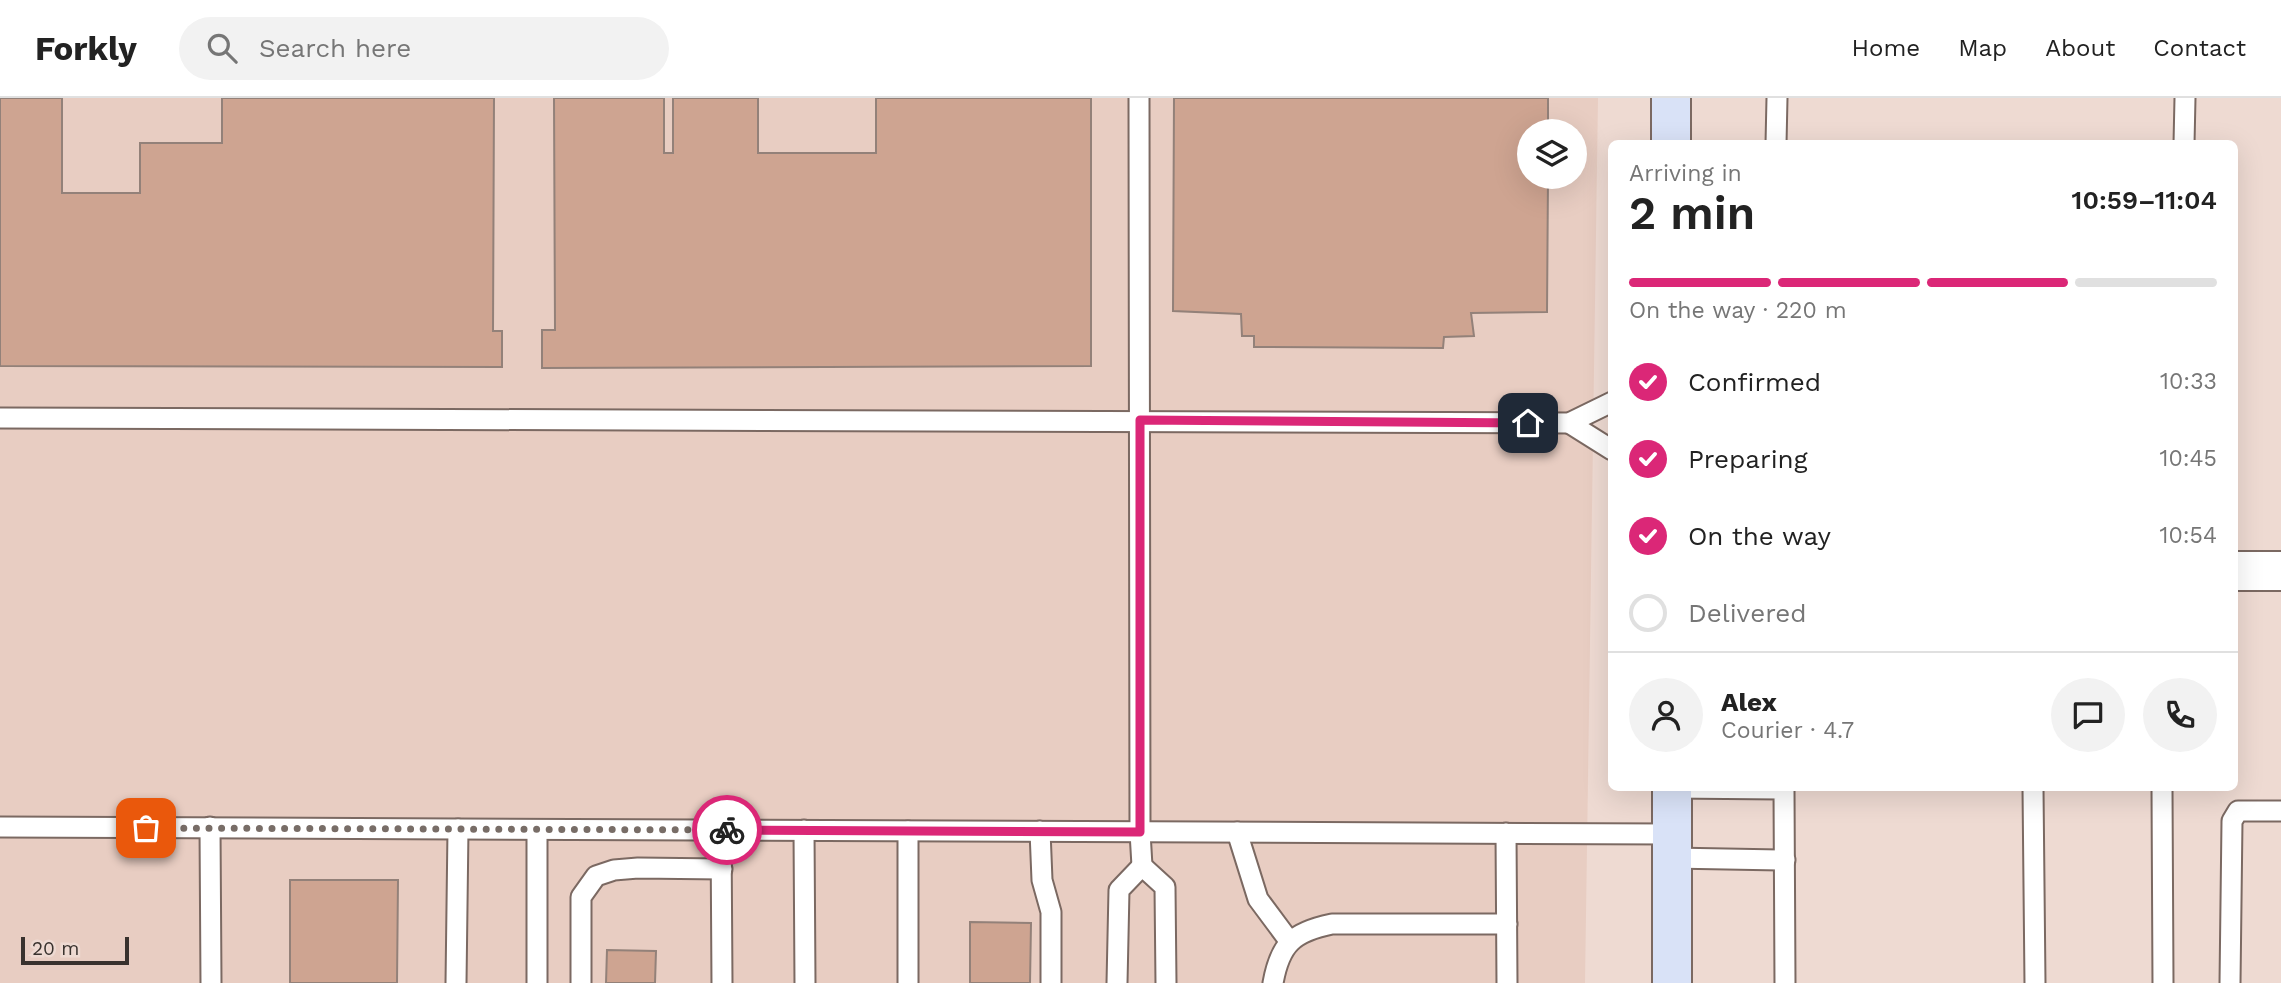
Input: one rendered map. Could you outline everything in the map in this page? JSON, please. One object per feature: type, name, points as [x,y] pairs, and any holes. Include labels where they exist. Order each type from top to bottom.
[{"type":"main road","points":[[1671,98],[1671,140]]},
{"type":"main road","points":[[1672,791],[1672,983]]},
{"type":"street","points":[[2238,571],[2281,571]]},
{"type":"lane","points":[[1139,98],[1140,832],[1142,866],[1165,887],[1166,983]]},
{"type":"lane","points":[[1776,140],[1777,98]]},
{"type":"lane","points":[[2184,140],[2185,98]]},
{"type":"lane","points":[[0,418],[1569,423],[1608,404]]},
{"type":"lane","points":[[1569,423],[1608,447]]},
{"type":"lane","points":[[1785,791],[1785,983]]},
{"type":"lane","points":[[2033,791],[2035,983]]},
{"type":"lane","points":[[2162,791],[2163,983]]},
{"type":"lane","points":[[2230,983],[2232,821],[2238,811],[2281,811]]},
{"type":"lane","points":[[0,827],[1506,833],[1672,846],[1785,860]]},
{"type":"lane","points":[[210,827],[211,983]]},
{"type":"lane","points":[[456,983],[458,829]]},
{"type":"lane","points":[[537,830],[537,983]]},
{"type":"lane","points":[[721,830],[722,983]]},
{"type":"lane","points":[[804,830],[805,983]]},
{"type":"lane","points":[[908,831],[908,983]]},
{"type":"lane","points":[[1040,831],[1042,880],[1051,912],[1051,983]]},
{"type":"lane","points":[[1237,832],[1258,899],[1290,942]]},
{"type":"lane","points":[[1506,833],[1507,983]]},
{"type":"lane","points":[[1118,983],[1119,890],[1142,866]]},
{"type":"lane","points":[[581,983],[581,897],[596,876],[638,867],[722,869]]},
{"type":"lane","points":[[1273,983],[1277,961],[1290,942],[1309,929],[1332,924],[1507,924]]},
{"type":"shaded area","points":[[0,98],[1598,98],[1585,983],[0,983]]},
{"type":"building","points":[[0,98],[62,98],[62,193],[140,193],[140,143],[222,143],[222,98],[494,98],[493,331],[502,331],[502,367],[0,366]]},
{"type":"building","points":[[554,98],[664,98],[664,153],[673,153],[673,98],[758,98],[758,153],[876,153],[876,98],[1091,98],[1091,366],[542,368],[542,330],[555,330]]},
{"type":"building","points":[[1174,98],[1548,98],[1548,119],[1517,119],[1517,189],[1548,189],[1547,312],[1471,313],[1474,336],[1444,337],[1443,348],[1254,347],[1254,336],[1242,336],[1241,314],[1173,311]]},
{"type":"building","points":[[290,880],[398,880],[397,983],[290,983]]},
{"type":"building","points":[[970,922],[1031,923],[1030,983],[970,983]]},
{"type":"building","points":[[607,950],[656,951],[655,983],[606,983]]},
{"type":"way so far","points":[[146,828],[727,830]]},
{"type":"route","points":[[727,830],[1140,832],[1140,420],[1528,423]]}]
